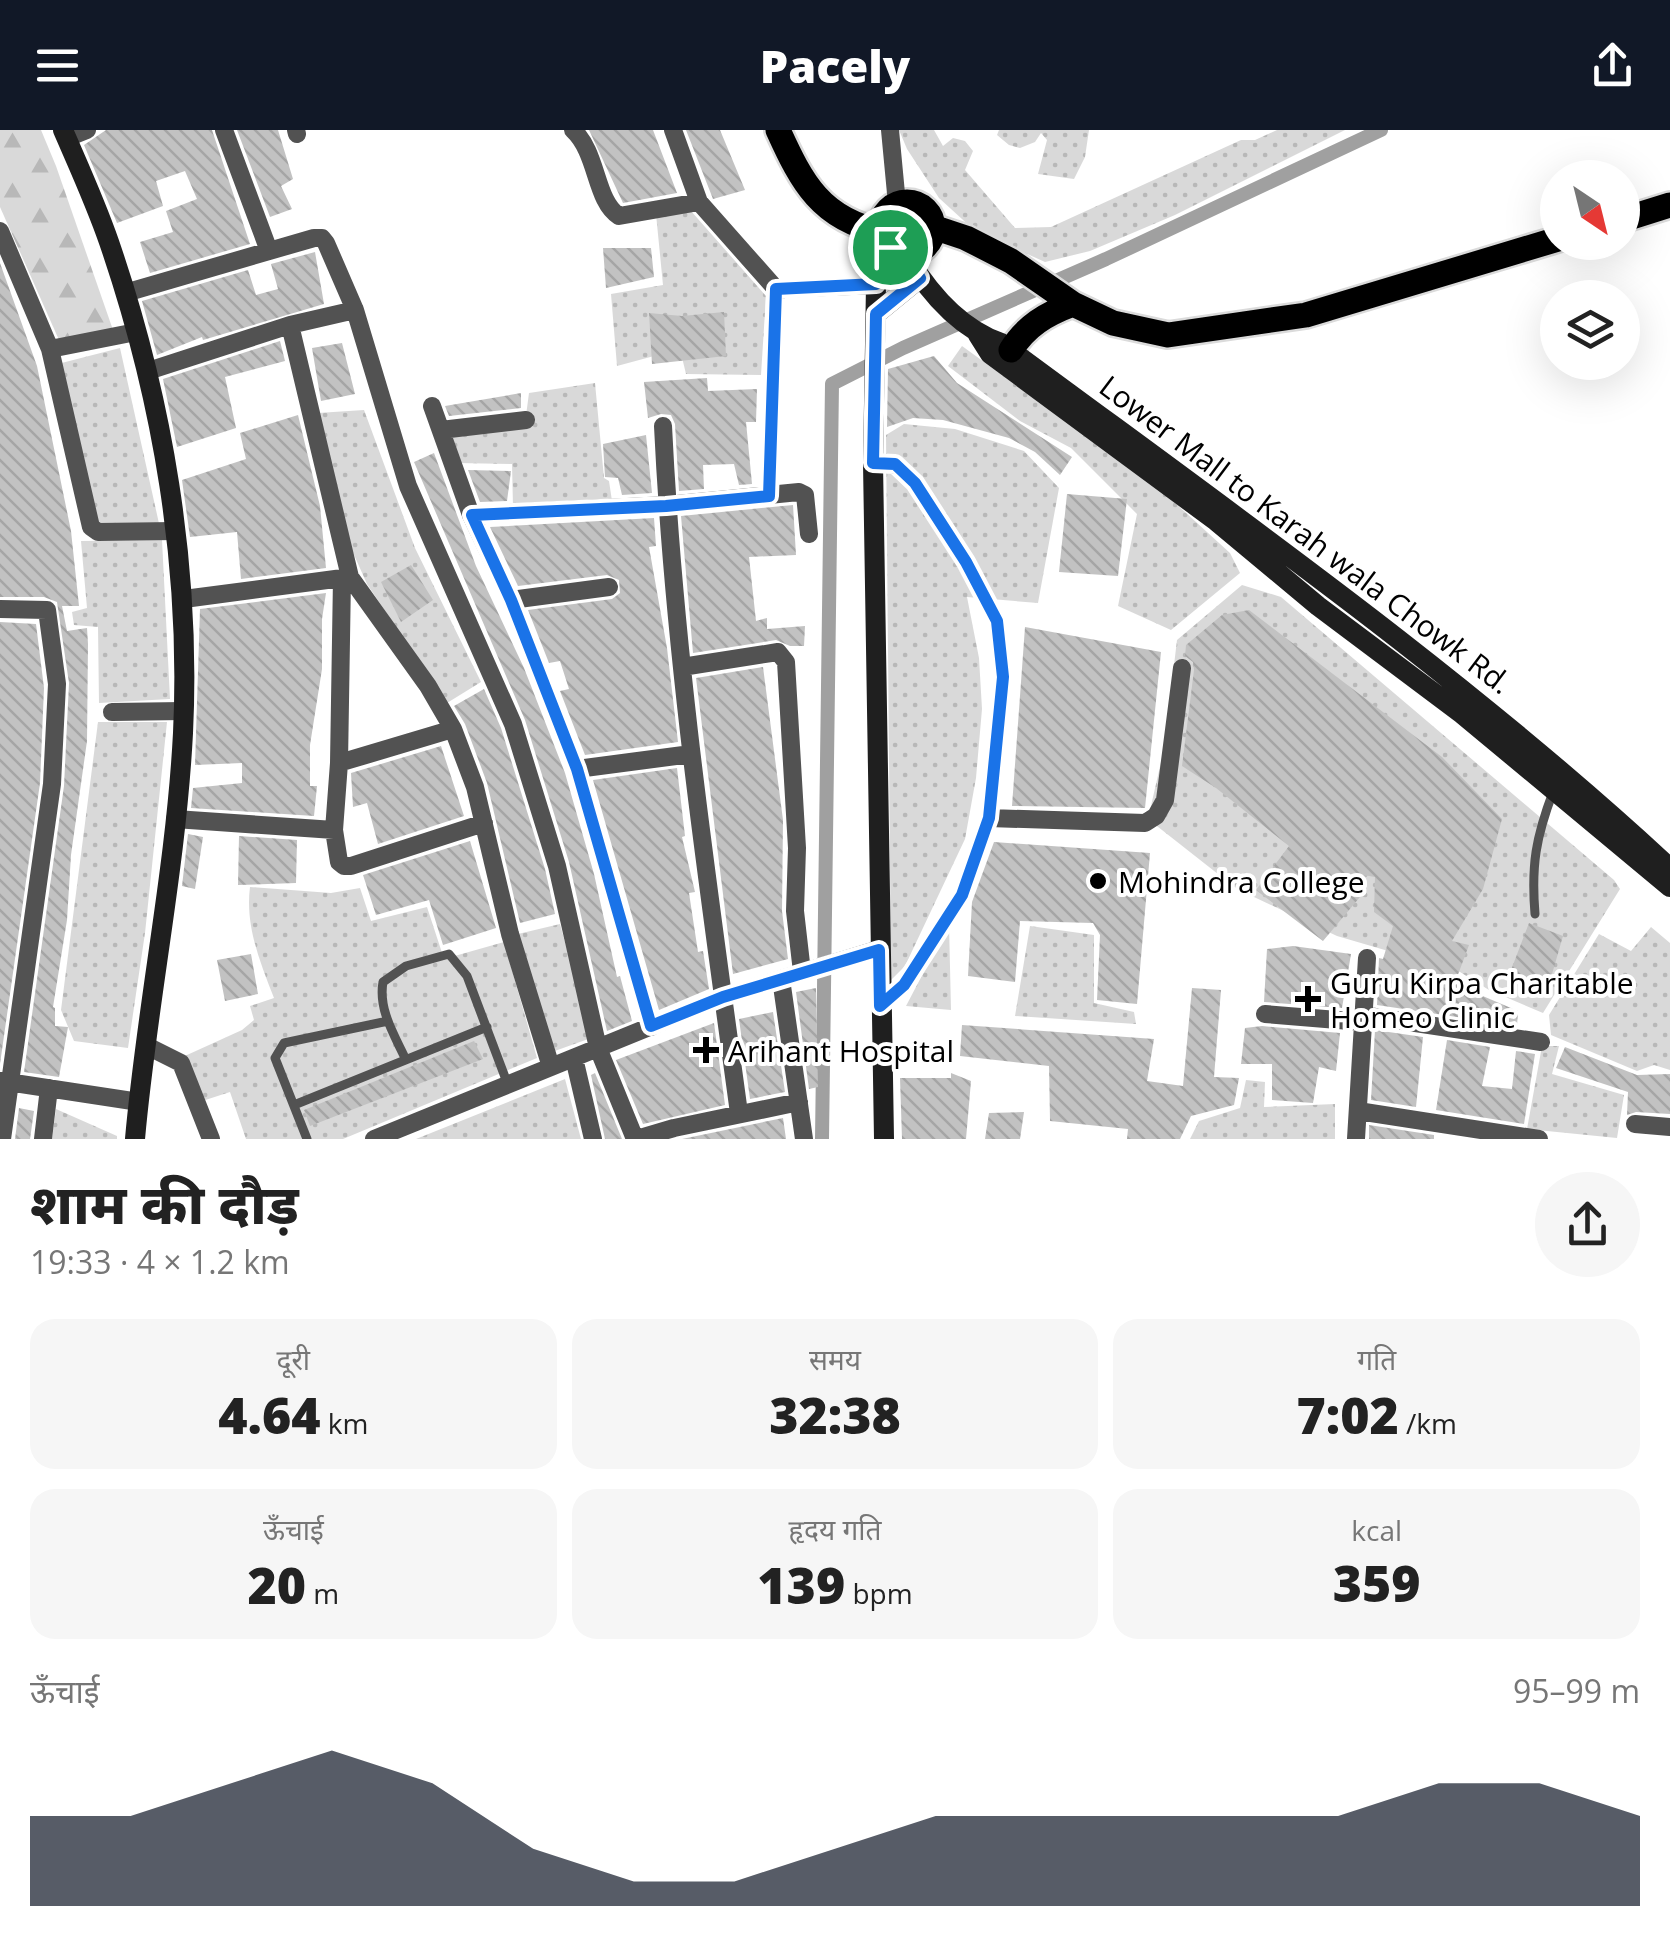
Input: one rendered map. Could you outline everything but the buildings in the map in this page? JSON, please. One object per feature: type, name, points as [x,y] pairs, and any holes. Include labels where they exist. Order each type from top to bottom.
[{"type":"main road","points":[[778,130],[798,173],[821,202],[858,227],[892,244],[914,252],[928,243],[933,227],[928,211],[905,202],[897,204],[884,216],[892,244]]},
{"type":"main road","points":[[1640,215],[1670,206]]},
{"type":"main road","points":[[933,227],[966,238],[1011,261],[1059,294],[1113,323],[1168,335],[1306,314],[1540,244]]},
{"type":"main road","points":[[1011,350],[1021,333],[1059,294]]},
{"type":"street","points":[[88,130],[65,134],[109,240],[148,371],[184,599],[183,711],[175,819],[135,1139]]},
{"type":"street","points":[[224,130],[268,251]]},
{"type":"street","points":[[573,130],[590,151],[608,207],[618,216],[699,202]]},
{"type":"street","points":[[673,130],[699,202],[776,289],[769,496]]},
{"type":"street","points":[[890,130],[897,204]]},
{"type":"street","points":[[0,231],[50,350],[91,527],[98,532],[174,531]]},
{"type":"street","points":[[125,293],[322,238],[355,310],[408,486],[513,724],[557,866],[598,1048],[636,1139],[799,1102]]},
{"type":"street","points":[[884,1139],[874,345],[876,284],[892,244]]},
{"type":"street","name":"Lower Mall to Karah wala Chowk Rd.","points":[[892,244],[930,293],[976,333],[1011,350],[1184,475],[1670,868]]},
{"type":"street","points":[[876,314],[920,278]]},
{"type":"street","points":[[776,289],[876,284]]},
{"type":"street","points":[[148,371],[290,325],[355,310]]},
{"type":"street","points":[[290,325],[346,578],[334,830],[339,862],[351,866],[484,823]]},
{"type":"street","points":[[50,350],[136,332]]},
{"type":"street","points":[[976,333],[990,354],[1216,521],[1318,606],[1529,756],[1554,790],[1670,887]]},
{"type":"street","points":[[432,406],[472,515],[511,600],[577,769],[651,1026]]},
{"type":"street","points":[[441,430],[526,420]]},
{"type":"street","points":[[663,426],[666,506],[690,754],[739,1113]]},
{"type":"street","points":[[873,463],[895,464],[915,483],[966,562],[997,621],[1003,677],[989,818],[952,915],[904,985],[880,1006]]},
{"type":"street","points":[[472,515],[666,506],[802,492],[808,504],[808,534]]},
{"type":"street","points":[[184,599],[346,578]]},
{"type":"street","points":[[346,578],[428,686],[454,729],[551,1067]]},
{"type":"street","points":[[511,600],[610,587]]},
{"type":"street","points":[[0,608],[46,610],[57,684],[46,833],[6,1081],[2,1139]]},
{"type":"street","points":[[682,667],[778,652],[786,662],[797,848],[795,910],[809,970]]},
{"type":"street","points":[[989,818],[1145,822],[1156,816],[1165,800],[1182,668]]},
{"type":"street","points":[[112,712],[183,711]]},
{"type":"street","points":[[339,763],[454,729]]},
{"type":"street","points":[[577,769],[690,754]]},
{"type":"street","points":[[175,819],[334,830]]},
{"type":"street","points":[[374,1139],[723,997],[879,950]]},
{"type":"street","points":[[1356,1139],[1366,958]]},
{"type":"street","points":[[781,979],[804,1139]]},
{"type":"street","points":[[1265,1014],[1362,1018],[1542,1042]]},
{"type":"street","points":[[144,1045],[183,1065],[211,1139]]},
{"type":"street","points":[[574,1058],[593,1139]]},
{"type":"street","points":[[6,1081],[138,1102]]},
{"type":"street","points":[[43,1139],[49,1088]]},
{"type":"street","points":[[1358,1111],[1538,1139]]},
{"type":"street","points":[[1636,1124],[1670,1127]]},
{"type":"lane","points":[[1535,914],[1533,863],[1537,835],[1554,790]]},
{"type":"lane","points":[[406,1060],[388,1021],[381,994],[384,982],[406,966],[444,953],[455,959],[467,976],[508,1085]]},
{"type":"lane","points":[[307,1139],[275,1058],[284,1043],[388,1021]]},
{"type":"lane","points":[[294,1105],[486,1027]]},
{"type":"green space","points":[[0,130],[41,130],[113,330],[59,340],[0,207]]},
{"type":"green space","points":[[899,130],[934,130],[943,146],[953,138],[965,141],[973,151],[965,170],[1015,228],[1051,227],[1241,140],[1255,140],[1277,130],[1345,130],[1175,215],[1090,251],[1045,262],[974,230],[939,198]]},
{"type":"green space","points":[[999,130],[1089,130],[1085,157],[1074,179],[1038,174],[1047,140],[1041,133],[1035,142],[1020,148],[997,135]]},
{"type":"green space","points":[[691,211],[766,296],[761,375],[686,374],[680,349],[617,366],[611,294],[663,285],[656,214]]},
{"type":"green space","points":[[962,346],[1162,491],[1230,553],[1240,573],[1171,630],[1118,606],[1137,514],[1071,448],[1020,421],[948,366]]},
{"type":"green space","points":[[120,348],[160,528],[82,525],[46,367]]},
{"type":"green space","points":[[595,383],[604,478],[609,481],[612,501],[513,507],[512,464],[457,463],[446,432],[525,423],[529,393]]},
{"type":"green space","points":[[364,410],[415,548],[481,682],[447,703],[367,584],[347,539],[318,413]]},
{"type":"green space","points":[[904,424],[955,429],[1024,451],[1059,488],[1038,603],[967,597],[979,658],[982,709],[965,839],[905,966],[891,980],[886,435]]},
{"type":"green space","points":[[162,540],[170,699],[99,703],[98,627],[74,625],[72,612],[87,608],[81,541]]},
{"type":"green space","points":[[1242,585],[1281,597],[1614,880],[1620,889],[1543,1013],[1489,990],[1460,972],[1337,936],[1237,889],[1148,819],[1164,749],[1177,640]]},
{"type":"green space","points":[[98,722],[167,722],[145,933],[128,1048],[74,1041],[61,1010]]},
{"type":"green space","points":[[250,887],[331,893],[360,888],[371,921],[427,907],[444,959],[504,942],[537,1058],[343,1139],[246,1139],[230,1092],[193,1104],[176,1060],[242,1030],[254,1020],[250,1006],[274,998],[252,930]]},
{"type":"green space","points":[[560,924],[591,1038],[552,1052],[518,934]]},
{"type":"green space","points":[[949,924],[951,1010],[906,1006]]},
{"type":"green space","points":[[1030,926],[1094,935],[1094,1003],[1134,1012],[1136,1024],[1015,1016]]},
{"type":"green space","points":[[1651,927],[1670,943],[1670,1070],[1654,1065],[1637,1071],[1551,1035],[1549,1015],[1599,934],[1631,951]]},
{"type":"green space","points":[[1542,1046],[1559,1046],[1552,1074],[1624,1095],[1617,1138],[1527,1129]]},
{"type":"green space","points":[[565,1079],[581,1139],[416,1139]]},
{"type":"green space","points":[[1246,1080],[1265,1082],[1264,1107],[1335,1104],[1335,1139],[1190,1139],[1199,1121],[1240,1108]]},
{"type":"green space","points":[[56,1109],[117,1136],[117,1139],[52,1139]]},
{"type":"waterway","points":[[822,1139],[832,384],[1381,130]]},
{"type":"place","name":"Mohindra College","points":[[1098,881]]},
{"type":"place","name":"Guru Kirpa Charitable Homeo Clinic","points":[[1308,999]]},
{"type":"place","name":"Arihant Hospital","points":[[706,1050]]},
{"type":"route","points":[[890,247],[905,253],[920,278],[876,314],[873,463],[895,464],[915,483],[966,562],[997,621],[1003,677],[989,818],[952,915],[904,985],[880,1006],[879,950],[723,997],[651,1026],[577,769],[511,600],[472,515],[666,506],[769,496],[776,289],[876,284],[890,247]]}]
